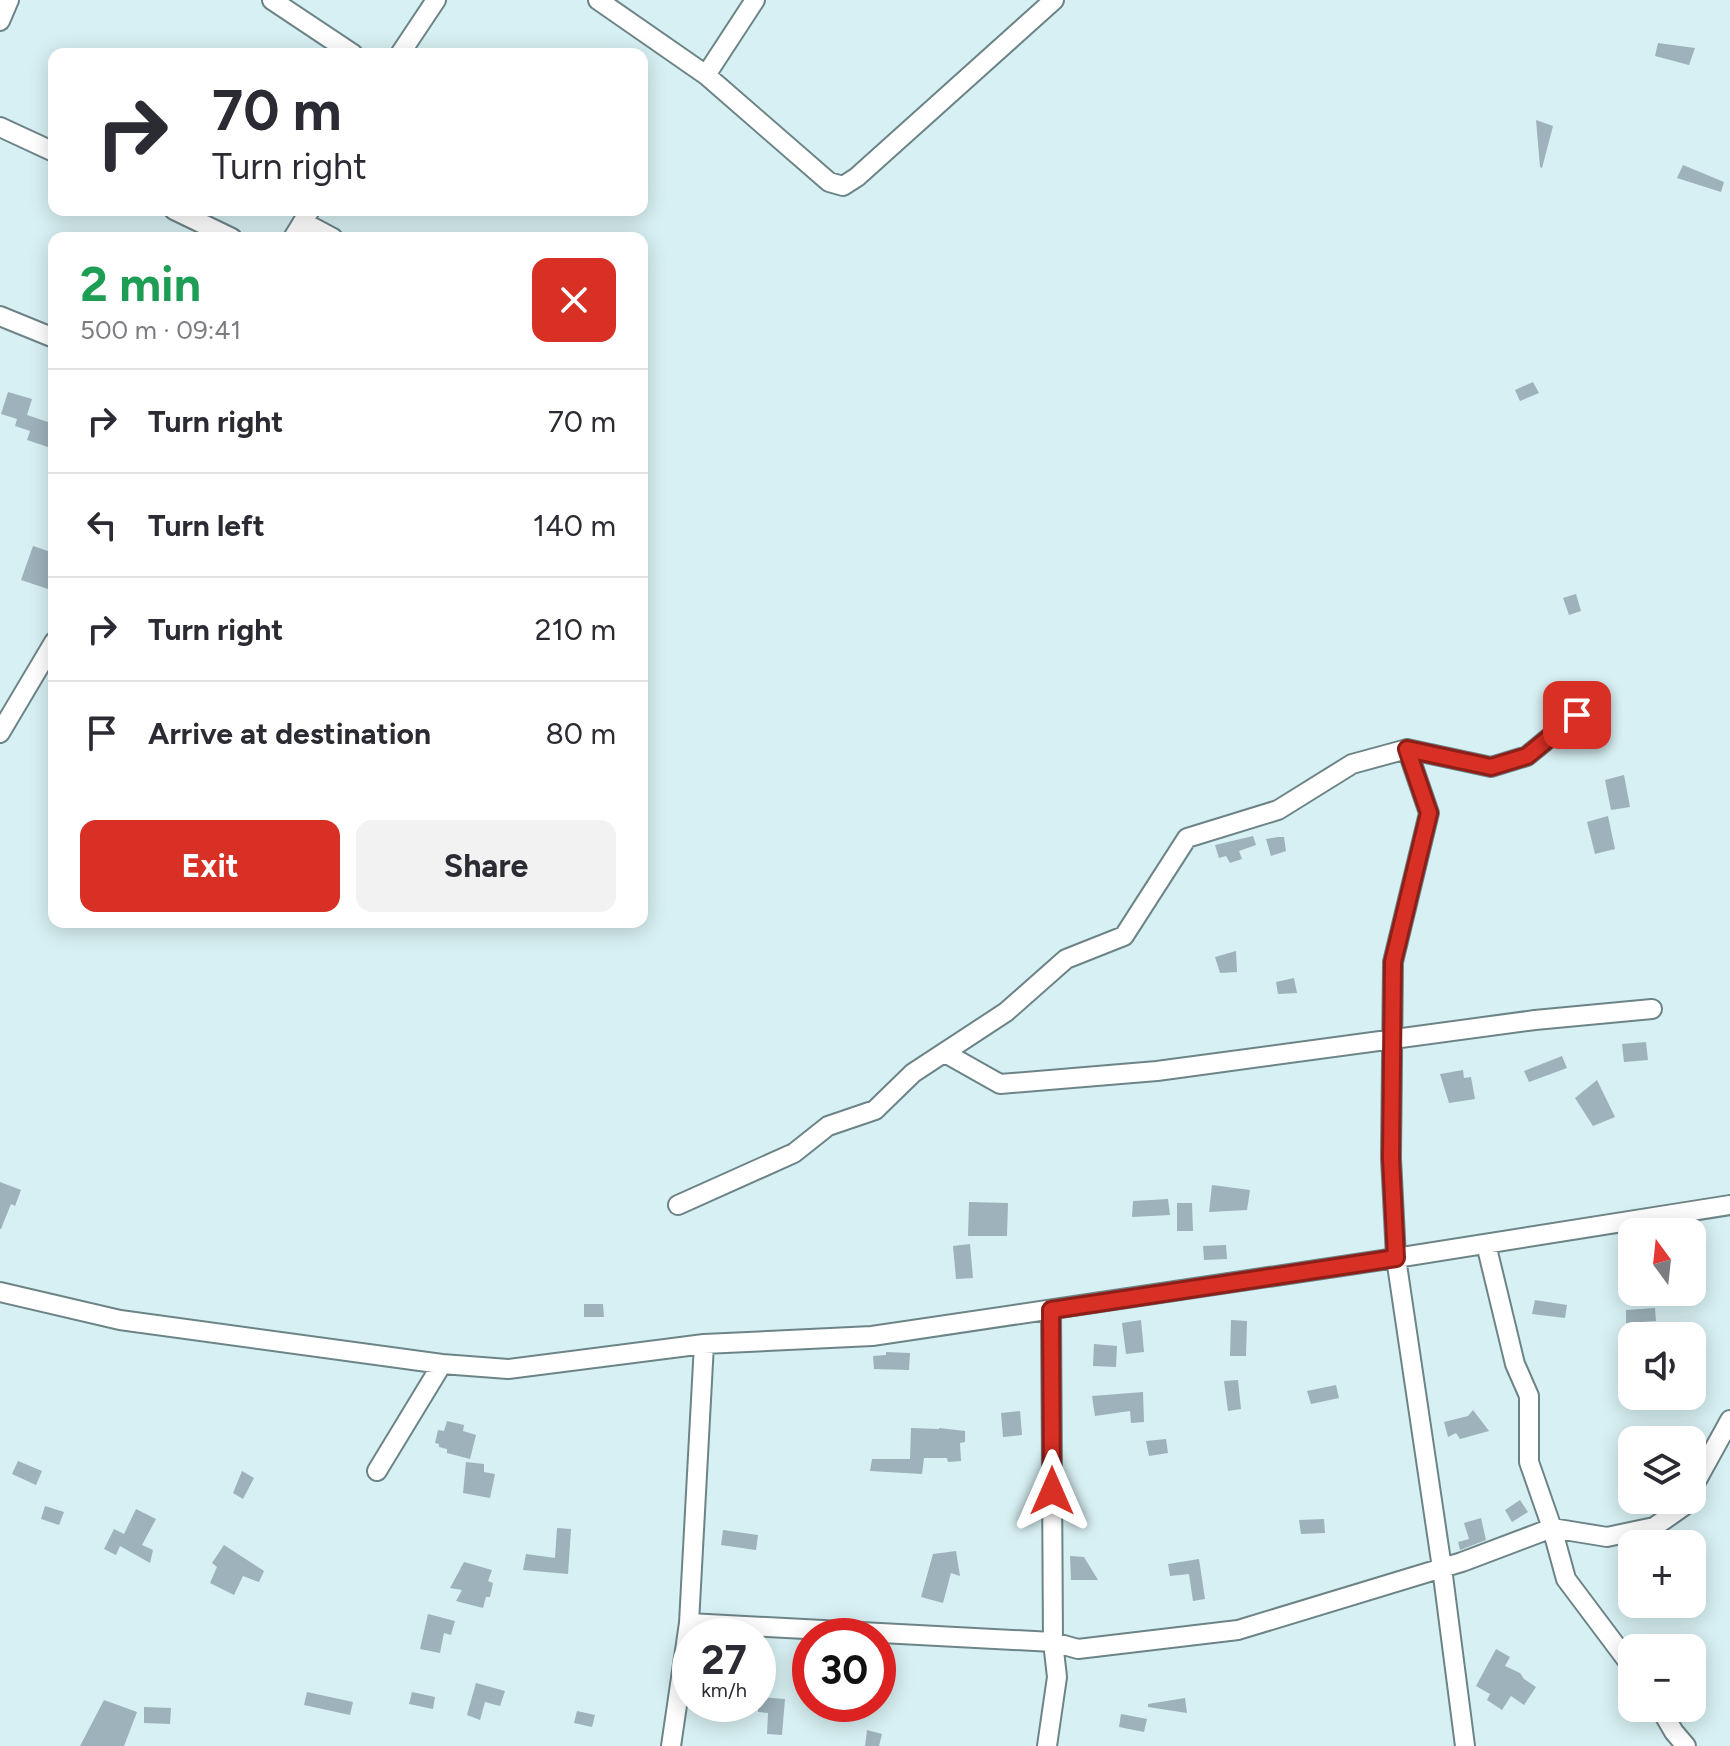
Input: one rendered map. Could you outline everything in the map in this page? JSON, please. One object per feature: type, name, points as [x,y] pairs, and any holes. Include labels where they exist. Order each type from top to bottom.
[{"type":"street","points":[[0,21],[9,0]]},
{"type":"street","points":[[272,0],[344,48]]},
{"type":"street","points":[[404,48],[436,0]]},
{"type":"street","points":[[598,0],[706,75],[829,182],[843,186],[857,177],[1054,0]]},
{"type":"street","points":[[706,75],[755,0]]},
{"type":"street","points":[[0,127],[48,149]]},
{"type":"street","points":[[186,216],[220,232]]},
{"type":"street","points":[[302,223],[321,232]]},
{"type":"street","points":[[0,316],[48,336]]},
{"type":"street","points":[[0,733],[48,652]]},
{"type":"street","points":[[678,1205],[794,1153],[828,1126],[875,1110],[913,1073],[1006,1012],[1066,959],[1124,936],[1187,838],[1278,810],[1352,764],[1407,749],[1491,767],[1527,756],[1577,715]]},
{"type":"street","points":[[1407,749],[1429,813],[1393,962],[1391,1158],[1396,1258],[1465,1746]]},
{"type":"street","points":[[945,1053],[1000,1084],[1157,1071],[1535,1020],[1652,1009]]},
{"type":"street","points":[[0,1292],[120,1320],[442,1364],[508,1369],[704,1344],[872,1336],[1730,1205]]},
{"type":"street","points":[[1486,1244],[1515,1364],[1529,1396],[1529,1462],[1566,1579],[1618,1648]]},
{"type":"street","points":[[1047,1746],[1057,1677],[1053,1642],[1051,1310]]},
{"type":"street","points":[[689,1618],[704,1344]]},
{"type":"street","points":[[377,1471],[442,1364]]},
{"type":"street","points":[[1706,1464],[1730,1420]]},
{"type":"street","points":[[776,1628],[1053,1642],[1078,1649],[1238,1630],[1442,1568],[1552,1528],[1607,1537],[1654,1527],[1673,1514]]},
{"type":"street","points":[[671,1746],[675,1722]]},
{"type":"street","points":[[1668,1722],[1686,1746]]},
{"type":"building","points":[[1658,43],[1695,48],[1689,65],[1655,56]]},
{"type":"building","points":[[1536,120],[1553,126],[1542,168],[1540,167]]},
{"type":"building","points":[[1683,165],[1724,182],[1721,192],[1677,178]]},
{"type":"building","points":[[1533,382],[1539,393],[1520,401],[1515,390]]},
{"type":"building","points":[[8,392],[32,399],[27,415],[48,422],[48,447],[27,440],[30,431],[15,426],[17,419],[1,414]]},
{"type":"building","points":[[33,546],[48,551],[48,589],[21,580]]},
{"type":"building","points":[[1576,594],[1581,611],[1569,615],[1563,598]]},
{"type":"building","points":[[1624,775],[1630,807],[1611,810],[1605,780]]},
{"type":"building","points":[[1608,816],[1615,849],[1595,854],[1587,822]]},
{"type":"building","points":[[1253,836],[1256,845],[1239,851],[1242,859],[1230,863],[1226,856],[1219,858],[1215,845]]},
{"type":"building","points":[[1284,837],[1286,851],[1271,856],[1266,839]]},
{"type":"building","points":[[1236,951],[1237,972],[1220,973],[1215,957]]},
{"type":"building","points":[[1294,978],[1297,993],[1278,994],[1276,982]]},
{"type":"building","points":[[1646,1042],[1648,1060],[1624,1062],[1622,1044]]},
{"type":"building","points":[[1562,1056],[1567,1068],[1529,1082],[1524,1071]]},
{"type":"building","points":[[1463,1070],[1464,1078],[1471,1077],[1475,1099],[1449,1103],[1440,1074]]},
{"type":"building","points":[[1597,1080],[1615,1117],[1593,1126],[1575,1098]]},
{"type":"building","points":[[0,1182],[21,1190],[15,1206],[11,1204],[1,1229],[0,1229]]},
{"type":"building","points":[[1212,1185],[1250,1190],[1247,1210],[1209,1212]]},
{"type":"building","points":[[1168,1199],[1170,1215],[1132,1217],[1133,1201]]},
{"type":"building","points":[[969,1202],[1008,1203],[1007,1236],[968,1236]]},
{"type":"building","points":[[1177,1203],[1192,1203],[1193,1231],[1177,1231]]},
{"type":"building","points":[[970,1244],[973,1278],[956,1279],[953,1246]]},
{"type":"building","points":[[1226,1245],[1227,1259],[1204,1260],[1203,1246]]},
{"type":"building","points":[[1535,1300],[1567,1305],[1565,1318],[1532,1314]]},
{"type":"building","points":[[584,1304],[603,1304],[604,1317],[584,1317]]},
{"type":"building","points":[[1655,1308],[1656,1321],[1626,1322],[1626,1310]]},
{"type":"building","points":[[1141,1320],[1144,1352],[1126,1354],[1122,1323]]},
{"type":"building","points":[[1231,1320],[1247,1321],[1246,1356],[1230,1356]]},
{"type":"building","points":[[1094,1344],[1117,1346],[1116,1367],[1093,1366]]},
{"type":"building","points":[[886,1352],[910,1353],[909,1370],[874,1369],[873,1356],[886,1355]]},
{"type":"building","points":[[1238,1380],[1241,1409],[1228,1411],[1224,1381]]},
{"type":"building","points":[[1336,1385],[1339,1398],[1311,1404],[1307,1391]]},
{"type":"building","points":[[1143,1392],[1144,1422],[1131,1423],[1130,1411],[1095,1416],[1092,1396]]},
{"type":"building","points":[[1473,1410],[1489,1431],[1460,1439],[1456,1433],[1448,1437],[1444,1422],[1468,1416]]},
{"type":"building","points":[[1020,1411],[1022,1435],[1003,1437],[1001,1413]]},
{"type":"building","points":[[447,1421],[464,1425],[463,1431],[476,1435],[470,1459],[447,1453],[447,1449],[435,1443],[438,1430],[444,1431]]},
{"type":"building","points":[[911,1428],[965,1431],[965,1442],[960,1443],[961,1461],[924,1458],[922,1474],[870,1471],[872,1459],[910,1459]]},
{"type":"building","points":[[1166,1439],[1168,1453],[1149,1456],[1146,1441]]},
{"type":"building","points":[[18,1461],[42,1471],[36,1485],[12,1474]]},
{"type":"building","points":[[466,1462],[484,1464],[484,1472],[495,1474],[490,1498],[463,1493]]},
{"type":"building","points":[[242,1471],[254,1478],[243,1499],[233,1493]]},
{"type":"building","points":[[1520,1500],[1528,1512],[1512,1522],[1505,1510]]},
{"type":"building","points":[[45,1506],[64,1512],[59,1525],[41,1519]]},
{"type":"building","points":[[136,1509],[156,1519],[142,1545],[153,1550],[150,1563],[120,1546],[116,1555],[104,1549],[114,1529],[124,1534]]},
{"type":"building","points":[[1481,1518],[1486,1540],[1460,1550],[1458,1542],[1469,1539],[1464,1523]]},
{"type":"building","points":[[1324,1519],[1325,1533],[1301,1534],[1299,1520]]},
{"type":"building","points":[[557,1528],[571,1529],[568,1574],[523,1570],[526,1554],[555,1558]]},
{"type":"building","points":[[723,1530],[758,1535],[756,1550],[721,1545]]},
{"type":"building","points":[[224,1545],[264,1571],[259,1582],[243,1576],[234,1595],[210,1583],[217,1567],[212,1563]]},
{"type":"building","points":[[956,1551],[960,1576],[951,1573],[943,1603],[921,1597],[933,1554]]},
{"type":"building","points":[[1070,1556],[1084,1557],[1098,1580],[1071,1580]]},
{"type":"building","points":[[1199,1559],[1205,1599],[1193,1601],[1189,1574],[1170,1576],[1168,1564]]},
{"type":"building","points":[[464,1562],[492,1570],[488,1581],[493,1583],[490,1597],[486,1597],[483,1608],[456,1601],[462,1590],[450,1588]]},
{"type":"building","points":[[428,1614],[455,1621],[451,1635],[444,1633],[440,1653],[420,1649]]},
{"type":"building","points":[[1496,1649],[1510,1657],[1505,1666],[1520,1673],[1536,1687],[1524,1705],[1511,1696],[1502,1710],[1487,1700],[1490,1694],[1476,1686]]},
{"type":"building","points":[[476,1683],[505,1691],[500,1706],[485,1702],[480,1720],[467,1715]]},
{"type":"building","points":[[307,1692],[353,1702],[350,1715],[304,1705]]},
{"type":"building","points":[[412,1692],[435,1697],[433,1709],[409,1704]]},
{"type":"building","points":[[776,1698],[785,1699],[782,1735],[767,1734],[768,1722],[776,1722]]},
{"type":"building","points":[[1185,1698],[1187,1713],[1148,1707],[1148,1704]]},
{"type":"building","points":[[104,1700],[137,1712],[124,1746],[80,1746]]},
{"type":"building","points":[[144,1707],[171,1708],[170,1724],[144,1723]]},
{"type":"building","points":[[577,1711],[595,1715],[592,1727],[574,1723]]},
{"type":"building","points":[[1121,1714],[1147,1719],[1144,1732],[1119,1727]]},
{"type":"building","points":[[867,1730],[882,1734],[879,1746],[865,1746]]},
{"type":"route","points":[[1052,1491],[1051,1310],[1396,1258],[1391,1158],[1393,962],[1429,813],[1407,749],[1491,767],[1527,756],[1577,715]]}]
